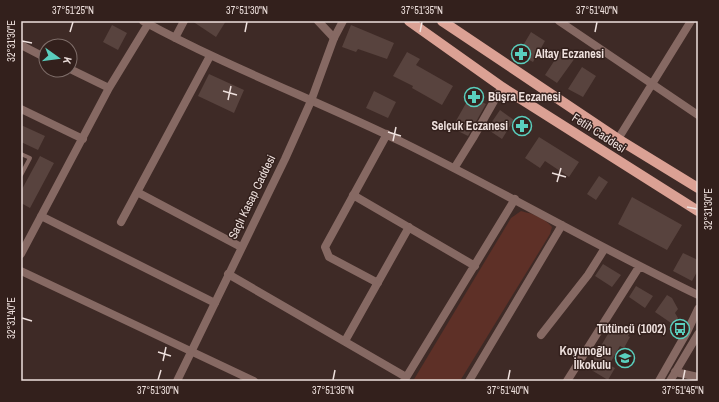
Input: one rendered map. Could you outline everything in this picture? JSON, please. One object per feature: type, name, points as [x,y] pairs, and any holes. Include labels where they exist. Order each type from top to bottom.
[{"type":"main road","name":"Fetih Caddesi","points":[[409,21],[502,87],[696,211]]},
{"type":"main road","name":"Fetih Caddesi","points":[[442,21],[618,139],[698,188]]},
{"type":"street","points":[[174,38],[184,21]]},
{"type":"street","points":[[318,21],[334,38]]},
{"type":"street","name":"Saçlı Kasap Caddesi","points":[[177,381],[285,159],[311,100],[334,38],[343,21]]},
{"type":"street","points":[[559,21],[698,115]]},
{"type":"street","points":[[618,139],[653,85],[691,21]]},
{"type":"street","points":[[21,254],[145,22],[210,56],[387,134],[455,167],[639,267],[698,295]]},
{"type":"street","points":[[21,45],[38,54]]},
{"type":"street","points":[[121,222],[210,56]]},
{"type":"street","points":[[78,73],[109,88]]},
{"type":"street","points":[[455,167],[474,138],[502,87]]},
{"type":"street","points":[[21,109],[83,139]]},
{"type":"street","points":[[378,283],[329,257],[326,242],[354,195],[387,134]]},
{"type":"street","points":[[137,192],[241,247]]},
{"type":"street","points":[[354,195],[475,266]]},
{"type":"street","points":[[228,274],[345,341],[405,379],[515,200]]},
{"type":"street","points":[[41,216],[215,303]]},
{"type":"street","points":[[468,381],[562,225]]},
{"type":"street","points":[[345,341],[409,228]]},
{"type":"street","points":[[541,335],[588,275],[605,248]]},
{"type":"street","points":[[567,381],[639,267]]},
{"type":"street","points":[[21,271],[254,381]]},
{"type":"street","points":[[659,381],[687,332],[698,309]]},
{"type":"street","points":[[670,381],[698,334]]},
{"type":"street","points":[[675,372],[698,377]]},
{"type":"lane","points":[[21,154],[30,158],[21,175]]},
{"type":"shaded area","points":[[521,211],[534,215],[545,221],[552,227],[550,234],[460,381],[413,381],[511,218]]},
{"type":"building","points":[[192,21],[226,21],[216,37]]},
{"type":"building","points":[[112,25],[127,33],[118,50],[103,42]]},
{"type":"building","points":[[351,25],[394,43],[387,59],[358,49],[356,52],[342,47]]},
{"type":"building","points":[[531,32],[545,41],[533,62],[518,54]]},
{"type":"building","points":[[562,49],[575,58],[557,83],[545,75]]},
{"type":"building","points":[[407,52],[420,59],[416,65],[453,86],[442,105],[412,88],[413,86],[393,76]]},
{"type":"building","points":[[582,67],[596,76],[583,97],[568,89]]},
{"type":"building","points":[[209,74],[244,90],[234,113],[198,96]]},
{"type":"building","points":[[374,91],[396,102],[388,118],[366,108]]},
{"type":"building","points":[[470,96],[486,104],[468,136],[452,128]]},
{"type":"building","points":[[500,110],[514,120],[502,139],[487,129]]},
{"type":"building","points":[[21,125],[45,136],[38,150],[21,142]]},
{"type":"building","points":[[539,137],[579,162],[569,177],[545,161],[540,168],[525,158]]},
{"type":"building","points":[[40,156],[54,163],[30,208],[21,203],[21,191]]},
{"type":"building","points":[[599,176],[608,182],[596,200],[587,194]]},
{"type":"building","points":[[632,197],[682,225],[667,250],[618,224]]},
{"type":"building","points":[[683,253],[698,260],[698,270],[692,281],[673,271]]},
{"type":"building","points":[[603,264],[621,275],[612,287],[595,276]]},
{"type":"building","points":[[636,286],[653,296],[645,308],[629,297]]},
{"type":"building","points":[[667,295],[672,298],[678,309],[675,313],[678,318],[674,325],[655,312]]},
{"type":"building","points":[[615,322],[631,331],[628,336],[630,337],[624,348],[620,346],[609,365],[615,368],[608,380],[588,368]]},
{"type":"place","name":"Altay Eczanesi","points":[[521,54]]},
{"type":"place","name":"Büşra Eczanesi","points":[[474,97]]},
{"type":"place","name":"Selçuk Eczanesi","points":[[522,126]]},
{"type":"place","name":"Tütüncü (1002)","points":[[680,329]]},
{"type":"place","name":"Koyunoğlu İlkokulu","points":[[625,358]]}]
